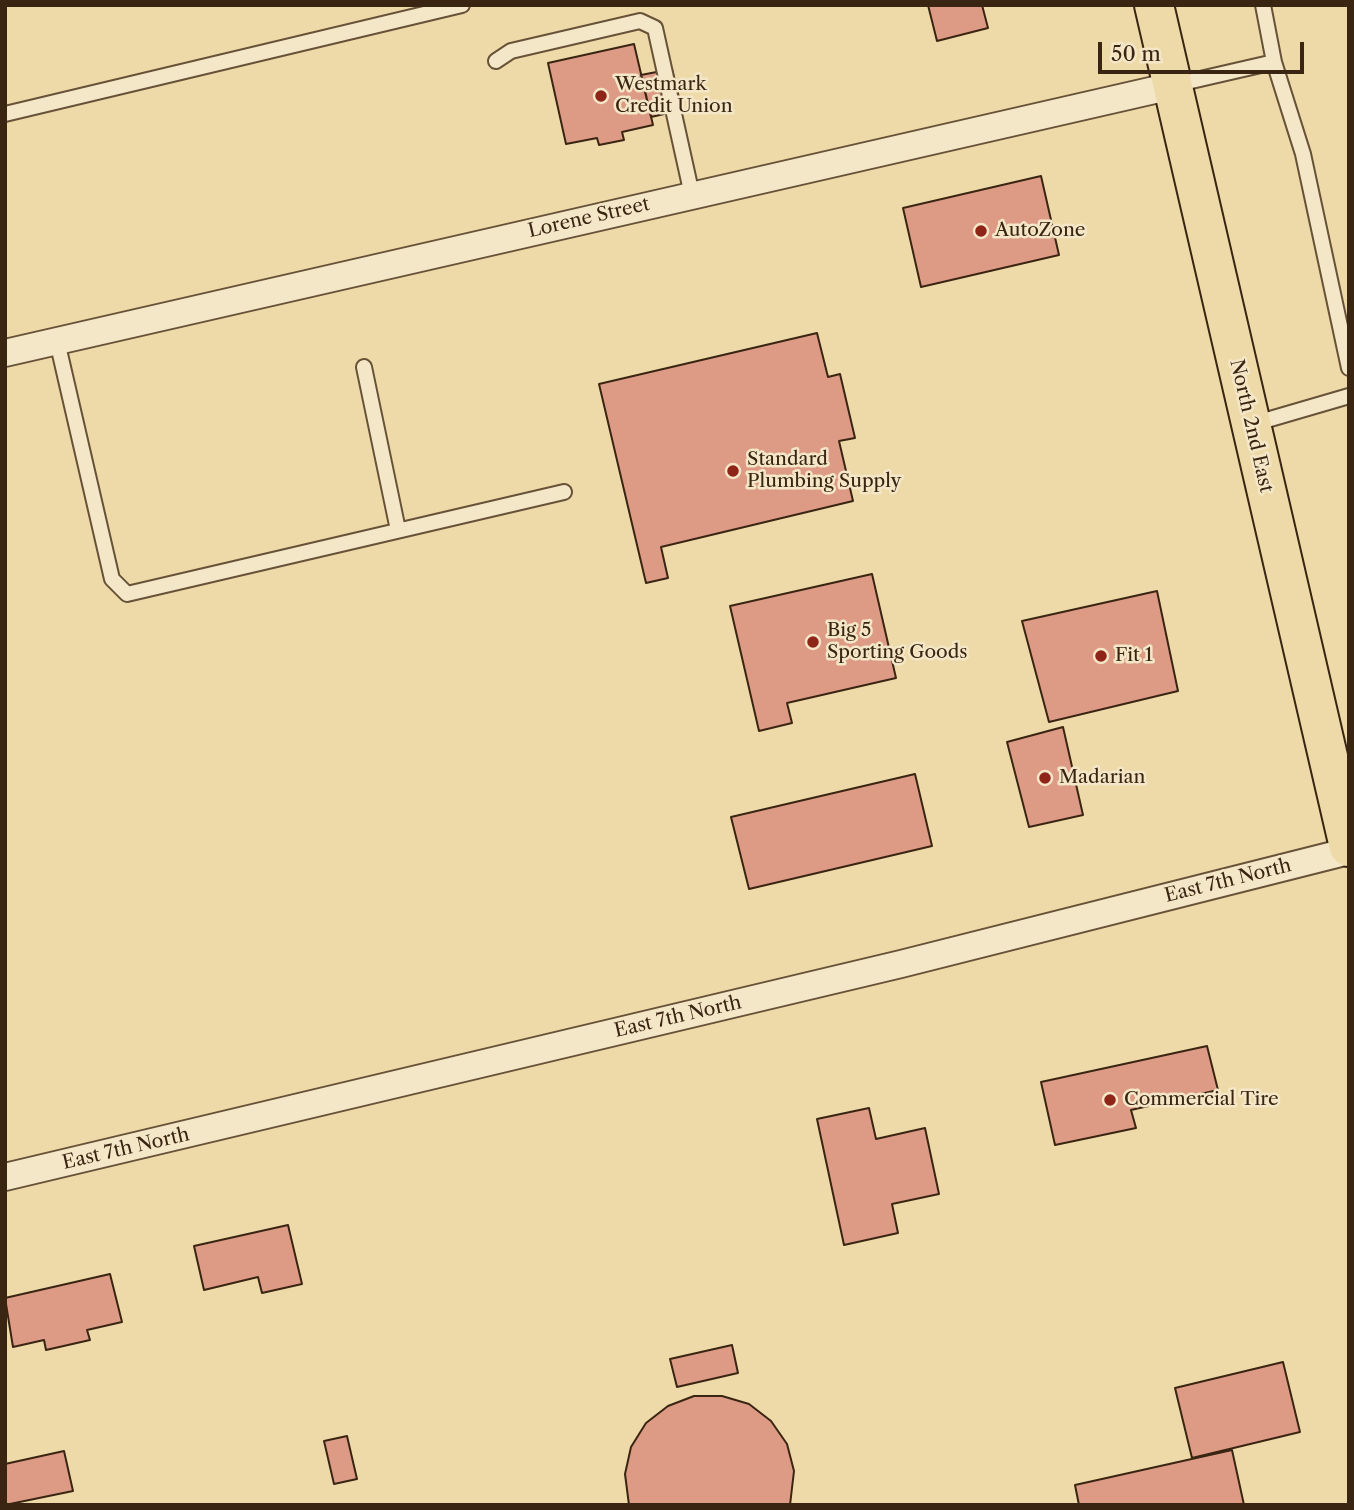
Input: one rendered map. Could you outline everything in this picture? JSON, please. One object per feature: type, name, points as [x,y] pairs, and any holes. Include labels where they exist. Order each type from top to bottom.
[{"type":"main road","name":"North 2nd East","points":[[1154,5],[1349,849]]},
{"type":"street","name":"Lorene Street","points":[[5,353],[1172,86]]},
{"type":"street","name":"East 7th North","points":[[5,1177],[888,967],[1349,849]]},
{"type":"lane","points":[[5,114],[433,9],[463,5]]},
{"type":"lane","points":[[1263,5],[1274,62],[1303,154],[1349,368]]},
{"type":"lane","points":[[496,61],[511,51],[640,22],[655,28],[692,195]]},
{"type":"lane","points":[[1172,86],[1274,62]]},
{"type":"lane","points":[[57,341],[112,579],[127,594],[564,492]]},
{"type":"lane","points":[[364,367],[398,530]]},
{"type":"lane","points":[[1251,424],[1349,396]]},
{"type":"building","points":[[928,5],[982,5],[988,28],[937,41]]},
{"type":"building","name":"Westmark Credit Union","points":[[634,44],[653,125],[622,132],[624,140],[599,145],[597,138],[566,144],[548,63]]},
{"type":"building","points":[[672,69],[682,110],[651,117],[641,75]]},
{"type":"building","name":"AutoZone","points":[[1041,176],[1059,255],[921,287],[903,208]]},
{"type":"building","name":"Standard Plumbing Supply","points":[[817,333],[828,377],[840,374],[855,438],[839,441],[853,501],[661,547],[668,578],[646,583],[599,384]]},
{"type":"building","name":"Big 5 Sporting Goods","points":[[872,574],[896,678],[787,703],[792,723],[759,731],[730,606]]},
{"type":"building","name":"Fit 1","points":[[1157,591],[1178,691],[1049,722],[1022,621]]},
{"type":"building","name":"Madarian","points":[[1063,727],[1083,815],[1029,827],[1007,742]]},
{"type":"building","points":[[915,774],[932,846],[749,889],[731,817]]},
{"type":"building","name":"Commercial Tire","points":[[1207,1046],[1218,1090],[1131,1110],[1136,1128],[1055,1145],[1041,1082]]},
{"type":"building","points":[[869,1108],[876,1139],[925,1128],[939,1194],[892,1204],[898,1233],[844,1245],[817,1119]]},
{"type":"building","points":[[288,1225],[302,1284],[262,1293],[258,1277],[204,1290],[194,1246]]},
{"type":"building","points":[[110,1274],[122,1322],[87,1330],[90,1340],[46,1350],[44,1340],[13,1347],[5,1298]]},
{"type":"building","points":[[732,1345],[738,1373],[677,1387],[670,1359]]},
{"type":"building","points":[[1283,1362],[1300,1432],[1192,1458],[1175,1388]]},
{"type":"building","points":[[694,1396],[722,1396],[749,1404],[771,1421],[787,1444],[794,1471],[790,1505],[629,1505],[625,1474],[631,1447],[646,1423],[668,1406]]},
{"type":"building","points":[[347,1436],[357,1479],[334,1484],[324,1441]]},
{"type":"building","points":[[1232,1450],[1244,1505],[1079,1505],[1075,1485]]},
{"type":"building","points":[[64,1451],[73,1491],[5,1505],[5,1464]]},
{"type":"place","name":"Westmark Credit Union","points":[[601,96]]},
{"type":"place","name":"AutoZone","points":[[981,231]]},
{"type":"place","name":"Standard Plumbing Supply","points":[[733,471]]},
{"type":"place","name":"Big 5 Sporting Goods","points":[[813,642]]},
{"type":"place","name":"Fit 1","points":[[1101,656]]},
{"type":"place","name":"Madarian","points":[[1045,778]]},
{"type":"place","name":"Commercial Tire","points":[[1110,1100]]}]
